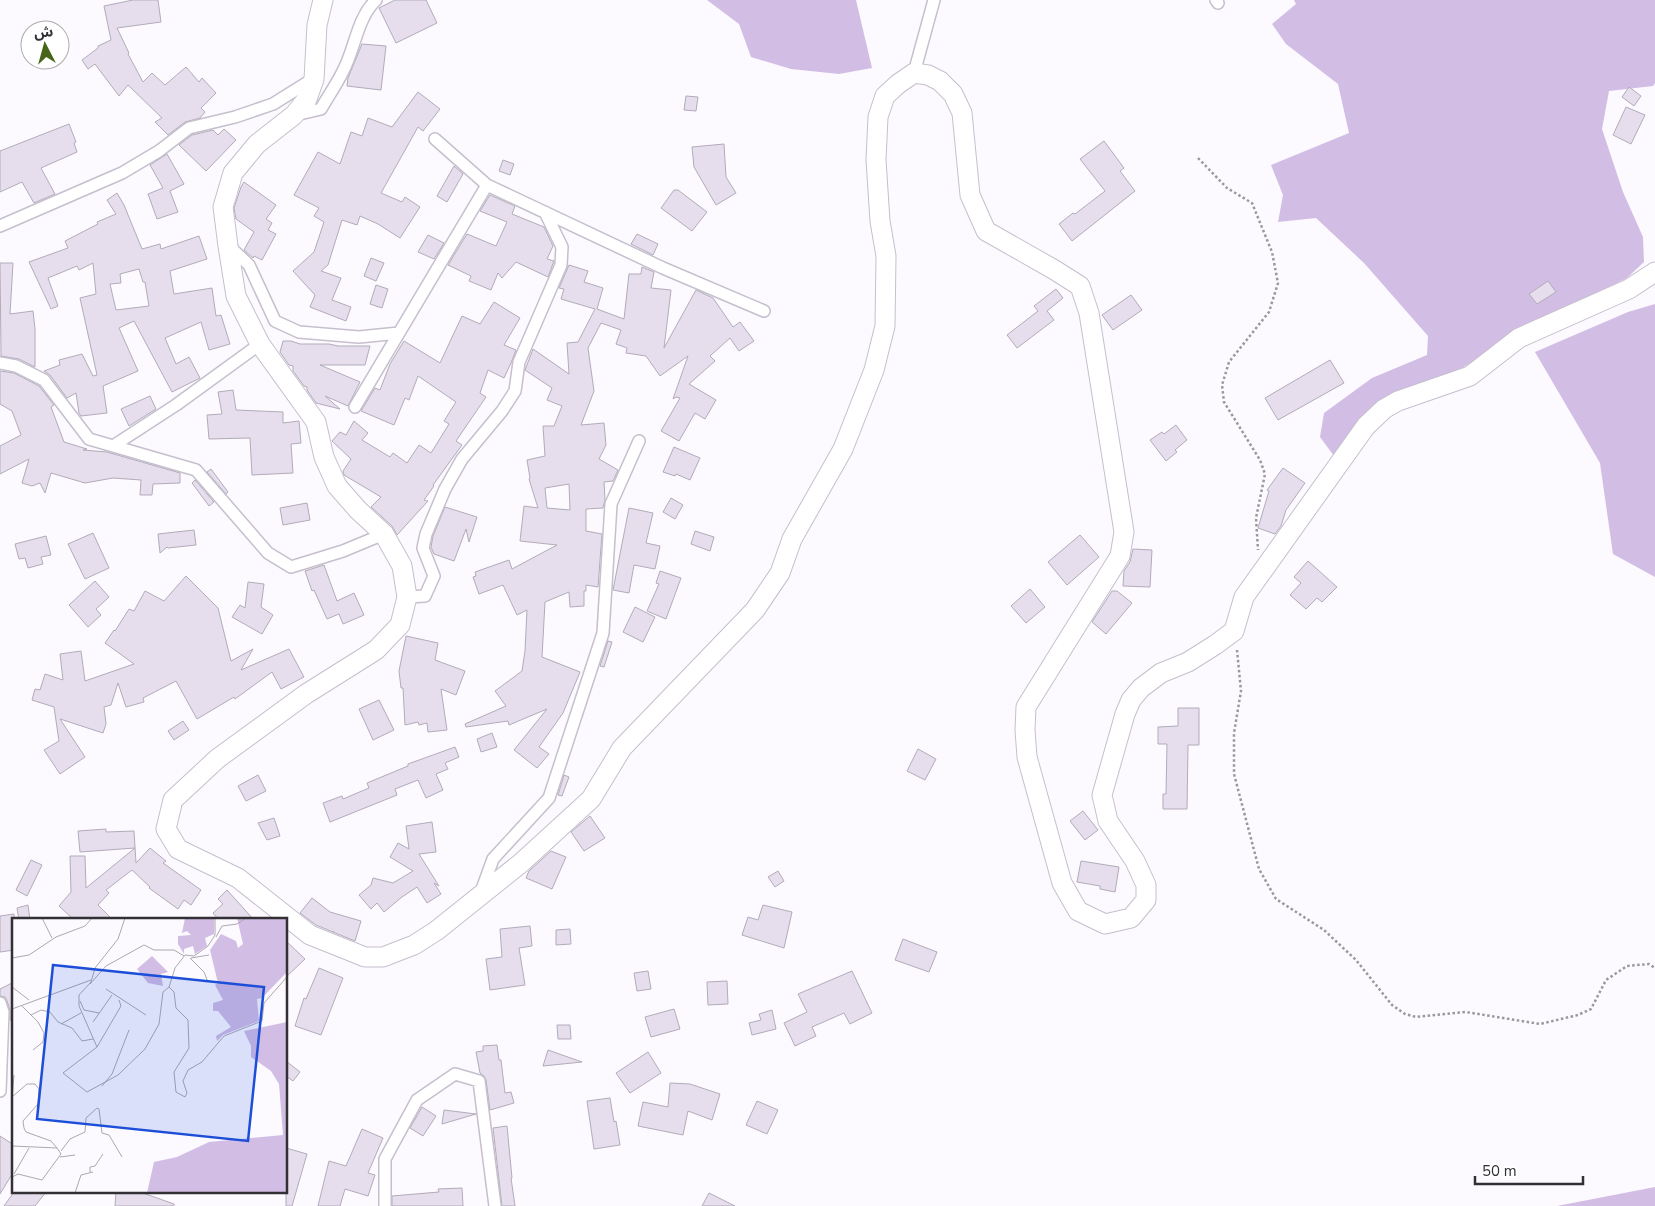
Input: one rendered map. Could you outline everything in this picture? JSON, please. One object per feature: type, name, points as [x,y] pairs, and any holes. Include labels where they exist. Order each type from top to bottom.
[{"type":"main road","points":[[324,0],[317,25],[314,79],[307,99],[294,116],[257,144],[233,173],[224,207],[228,246],[236,296],[260,344],[316,422],[324,457],[337,486],[358,510],[384,534],[402,566],[407,598],[400,625],[376,650],[306,694],[217,759],[173,800],[166,829],[178,849],[238,878],[310,935],[365,957],[384,956],[414,945],[436,932],[521,863],[591,799],[622,748],[755,610],[780,573],[792,539],[843,449],[874,370],[885,326],[886,256],[880,221],[876,160],[878,117],[885,96],[914,73],[928,75],[940,80],[953,94],[962,113],[970,195],[986,231],[1053,268],[1080,286],[1089,313],[1124,532],[1120,556],[1026,707],[1024,730],[1027,757],[1062,883],[1078,911],[1105,924],[1131,918],[1146,900],[1146,885],[1135,861],[1108,821],[1102,795],[1124,714],[1131,700],[1141,688],[1161,673],[1188,662],[1234,630],[1244,597],[1366,426],[1384,409],[1398,401],[1470,376],[1519,338],[1629,289],[1655,272]]},
{"type":"street","points":[[294,116],[321,108],[344,70],[359,28],[376,0]]},
{"type":"street","points":[[914,73],[934,0]]},
{"type":"street","points":[[0,226],[122,173],[159,151],[190,128],[235,117],[273,104],[314,79]]},
{"type":"street","points":[[434,139],[487,185],[664,268],[764,311]]},
{"type":"street","points":[[355,407],[487,185]]},
{"type":"street","points":[[407,598],[425,596],[434,576],[423,548],[426,534],[445,489],[462,459],[502,411],[515,391],[518,362],[561,265],[562,247],[544,212]]},
{"type":"street","points":[[228,246],[249,265],[276,321],[299,332],[359,337],[399,333]]},
{"type":"street","points":[[113,446],[176,405],[260,344]]},
{"type":"street","points":[[0,363],[16,366],[44,380],[89,439],[196,470],[268,553],[290,567],[343,551],[384,534]]},
{"type":"street","points":[[479,896],[493,859],[550,798],[603,633],[611,504],[639,442]]},
{"type":"street","points":[[0,1003],[2,1012],[0,1091]]},
{"type":"street","points":[[385,1206],[385,1159],[417,1100],[455,1074],[479,1081],[494,1206]]},
{"type":"path","points":[[1198,158],[1227,188],[1252,203],[1272,252],[1278,283],[1269,312],[1229,362],[1222,385],[1224,402],[1260,460],[1265,474],[1256,518],[1258,550],[1256,557]]},
{"type":"path","points":[[1234,630],[1239,658],[1241,691],[1234,733],[1234,774],[1259,869],[1276,899],[1324,930],[1356,960],[1392,1005],[1405,1014],[1416,1017],[1466,1012],[1540,1024],[1578,1015],[1591,1009],[1606,980],[1626,966],[1649,964],[1655,968]]},
{"type":"shaded area","points":[[707,0],[856,0],[872,68],[839,74],[791,69],[751,57],[739,24]]},
{"type":"shaded area","points":[[1294,0],[1655,0],[1655,83],[1653,86],[1609,91],[1602,129],[1623,192],[1643,237],[1644,262],[1627,278],[1554,315],[1453,373],[1373,405],[1334,456],[1320,437],[1324,413],[1372,378],[1427,355],[1428,336],[1364,263],[1316,218],[1278,222],[1283,195],[1271,165],[1349,133],[1338,84],[1286,44],[1272,24],[1296,4]]},
{"type":"shaded area","points":[[1655,304],[1655,577],[1613,554],[1600,463],[1535,352],[1628,312]]},
{"type":"shaded area","points":[[1655,1187],[1655,1206],[1557,1206]]},
{"type":"building","points":[[133,0],[158,0],[161,22],[117,28],[143,82],[152,73],[165,85],[186,67],[199,82],[202,78],[216,93],[201,108],[205,112],[200,118],[185,122],[168,135],[155,122],[162,118],[128,85],[119,96],[95,64],[88,69],[82,60],[98,48],[98,46],[111,40],[104,6]]},
{"type":"building","points":[[395,0],[426,0],[437,23],[396,43],[379,8]]},
{"type":"building","points":[[362,44],[386,46],[381,90],[347,86],[348,78]]},
{"type":"building","points":[[1629,87],[1641,96],[1634,106],[1622,97]]},
{"type":"building","points":[[418,92],[440,109],[423,131],[418,127],[381,193],[402,202],[405,197],[420,207],[400,238],[378,224],[360,216],[357,225],[342,220],[328,265],[321,271],[341,278],[332,300],[351,307],[346,321],[310,307],[315,295],[293,271],[314,252],[324,222],[314,216],[319,208],[294,195],[318,152],[340,164],[351,132],[362,136],[368,118],[392,127]]},
{"type":"building","points":[[686,96],[698,97],[696,111],[684,110]]},
{"type":"building","points":[[1626,107],[1645,115],[1631,144],[1613,135]]},
{"type":"building","points":[[69,124],[76,142],[74,143],[77,152],[41,168],[55,194],[34,203],[22,182],[0,192],[0,151]]},
{"type":"building","points":[[224,129],[236,140],[206,171],[179,145],[192,135],[213,130],[218,135]]},
{"type":"building","points":[[1104,141],[1124,168],[1120,171],[1135,191],[1072,241],[1059,224],[1105,191],[1080,159]]},
{"type":"building","points":[[724,144],[726,177],[736,193],[716,205],[694,167],[692,147]]},
{"type":"building","points":[[167,154],[184,184],[170,191],[178,212],[157,219],[148,194],[163,188],[150,165]]},
{"type":"building","points":[[503,160],[514,164],[510,175],[499,171]]},
{"type":"building","points":[[454,166],[463,174],[447,202],[437,196]]},
{"type":"building","points":[[244,182],[276,205],[266,219],[272,223],[268,230],[276,234],[262,260],[254,256],[253,258],[244,250],[254,232],[236,219],[234,208]]},
{"type":"building","points":[[674,190],[678,190],[707,212],[692,231],[661,208]]},
{"type":"building","points":[[117,193],[124,205],[142,249],[160,244],[161,249],[199,236],[207,259],[170,271],[174,294],[212,288],[216,316],[221,315],[230,344],[209,350],[201,322],[165,338],[176,364],[189,357],[200,378],[172,392],[134,321],[119,328],[138,371],[103,386],[107,413],[81,416],[76,393],[67,398],[50,375],[44,371],[60,365],[59,360],[82,354],[93,376],[97,375],[80,298],[96,294],[93,263],[79,270],[77,266],[48,278],[58,306],[51,309],[29,262],[68,248],[65,241],[98,224],[97,222],[116,214],[107,200]],"holes":[[[139,269],[143,282],[145,282],[149,306],[116,310],[110,284],[121,283],[120,274]]]},
{"type":"building","points":[[490,195],[515,206],[512,214],[544,227],[553,246],[547,259],[554,261],[548,277],[516,262],[502,278],[498,273],[491,290],[469,281],[471,276],[448,265],[467,234],[496,246],[507,222],[480,211]]},
{"type":"building","points":[[637,234],[658,244],[653,255],[631,244]]},
{"type":"building","points":[[428,235],[444,243],[434,259],[418,252]]},
{"type":"building","points":[[371,258],[384,263],[376,281],[364,276]]},
{"type":"building","points":[[0,263],[13,263],[10,314],[33,311],[35,367],[19,359],[1,356]]},
{"type":"building","points":[[569,265],[588,271],[584,282],[603,288],[597,309],[624,319],[629,274],[641,274],[642,267],[654,272],[651,288],[671,290],[664,348],[696,290],[713,298],[733,327],[740,322],[754,341],[739,351],[730,338],[710,356],[715,361],[689,384],[716,400],[705,419],[695,413],[679,441],[661,431],[680,398],[676,397],[673,399],[688,356],[660,376],[646,356],[626,353],[627,348],[616,344],[621,330],[601,323],[588,348],[594,391],[581,425],[604,423],[606,445],[599,459],[618,470],[613,481],[604,482],[605,500],[603,508],[586,509],[586,531],[602,534],[598,587],[586,585],[584,606],[570,607],[569,592],[545,602],[542,657],[580,672],[563,713],[539,747],[549,754],[537,768],[514,750],[547,709],[509,725],[508,721],[466,727],[465,724],[506,706],[495,691],[522,671],[525,651],[527,610],[517,615],[503,585],[479,594],[473,577],[476,576],[475,572],[509,560],[512,569],[557,545],[520,541],[524,506],[538,508],[529,479],[527,460],[545,456],[543,426],[554,426],[562,406],[547,400],[552,388],[525,370],[533,349],[569,374],[567,343],[578,342],[595,309],[561,299],[564,289],[559,288]],"holes":[[[569,484],[570,510],[547,508],[545,488]]]},
{"type":"building","points":[[1548,281],[1556,292],[1537,304],[1529,294]]},
{"type":"building","points":[[376,285],[388,289],[382,308],[370,304]]},
{"type":"building","points":[[1056,289],[1063,298],[1047,311],[1054,320],[1017,348],[1007,335],[1038,311],[1034,306]]},
{"type":"building","points":[[1131,295],[1142,310],[1113,330],[1102,315]]},
{"type":"building","points":[[494,302],[520,318],[504,345],[516,350],[511,363],[504,378],[488,370],[480,393],[486,397],[456,441],[462,445],[424,500],[428,501],[397,535],[392,526],[371,507],[381,497],[344,475],[343,471],[351,459],[332,441],[340,432],[346,435],[354,421],[368,433],[362,440],[390,457],[393,453],[407,463],[419,445],[431,453],[449,424],[444,421],[456,402],[418,376],[409,400],[405,398],[394,425],[361,411],[375,388],[380,390],[390,364],[404,341],[440,363],[462,316],[480,324]]},
{"type":"building","points":[[283,341],[300,344],[370,346],[365,365],[320,365],[360,382],[348,406],[325,396],[340,409],[316,403],[307,387],[304,386],[293,371],[293,366],[289,365],[280,352]]},
{"type":"building","points":[[1330,360],[1344,383],[1278,420],[1265,398]]},
{"type":"building","points":[[0,371],[14,373],[39,386],[54,405],[51,407],[64,442],[87,449],[83,450],[107,452],[180,473],[180,483],[153,484],[152,495],[140,495],[141,480],[113,478],[85,483],[51,473],[45,493],[40,483],[32,486],[22,483],[29,459],[0,474],[0,446],[21,435],[12,411],[0,404]]},
{"type":"building","points":[[233,390],[236,410],[283,412],[283,423],[299,421],[301,443],[291,444],[293,473],[252,475],[250,438],[209,439],[207,415],[222,414],[218,392]]},
{"type":"building","points":[[150,396],[156,409],[129,426],[121,409]]},
{"type":"building","points":[[1176,425],[1187,440],[1166,461],[1150,440],[1162,432],[1164,434]]},
{"type":"building","points":[[674,447],[700,458],[690,480],[676,474],[675,476],[663,472]]},
{"type":"building","points":[[1283,468],[1305,483],[1286,510],[1281,526],[1275,534],[1258,528],[1269,491],[1267,490]]},
{"type":"building","points":[[211,469],[228,492],[226,494],[207,472]]},
{"type":"building","points":[[195,480],[214,502],[209,506],[192,483]]},
{"type":"building","points":[[671,498],[683,505],[675,519],[663,512]]},
{"type":"building","points":[[307,503],[310,520],[283,525],[280,508]]},
{"type":"building","points":[[445,507],[477,517],[469,542],[466,529],[454,561],[434,554],[431,547],[433,536]]},
{"type":"building","points":[[629,508],[653,513],[646,543],[660,546],[655,569],[634,565],[629,593],[613,590]]},
{"type":"building","points":[[194,530],[196,545],[167,547],[160,553],[158,534]]},
{"type":"building","points":[[695,531],[714,537],[710,551],[691,544]]},
{"type":"building","points":[[93,533],[109,568],[85,579],[68,544]]},
{"type":"building","points":[[1080,535],[1099,557],[1067,585],[1048,562]]},
{"type":"building","points":[[46,536],[51,555],[41,557],[43,564],[28,568],[25,558],[19,559],[15,544]]},
{"type":"building","points":[[1133,549],[1152,550],[1150,587],[1123,586],[1124,571],[1130,562]]},
{"type":"building","points":[[1308,561],[1337,587],[1322,602],[1317,598],[1306,609],[1290,595],[1301,583],[1294,577]]},
{"type":"building","points":[[324,565],[337,601],[354,593],[364,615],[343,624],[339,614],[327,619],[314,590],[312,591],[305,571]]},
{"type":"building","points":[[660,571],[681,578],[666,619],[647,611],[659,584],[656,583]]},
{"type":"building","points":[[186,576],[218,608],[231,661],[253,649],[241,670],[289,649],[304,677],[281,689],[272,672],[235,699],[234,697],[197,719],[176,681],[143,698],[144,702],[126,707],[118,683],[111,705],[104,707],[106,724],[103,733],[60,719],[85,757],[60,774],[44,750],[59,741],[54,707],[32,700],[35,689],[40,690],[45,674],[63,680],[60,654],[81,651],[85,681],[134,664],[105,643],[129,609],[134,611],[145,591],[164,601]]},
{"type":"building","points":[[95,581],[109,597],[96,609],[101,615],[88,627],[69,605]]},
{"type":"building","points":[[248,582],[264,584],[261,607],[273,615],[262,634],[232,617],[240,605],[245,608]]},
{"type":"building","points":[[1030,589],[1045,607],[1026,623],[1011,606]]},
{"type":"building","points":[[1112,591],[1117,591],[1132,603],[1106,634],[1092,622]]},
{"type":"building","points":[[635,607],[655,617],[643,642],[623,632]]},
{"type":"building","points":[[406,636],[438,643],[435,660],[465,671],[456,695],[441,689],[447,730],[428,732],[427,723],[419,725],[418,722],[405,725],[403,688],[401,688],[399,671]]},
{"type":"building","points":[[608,641],[612,642],[604,667],[600,666]]},
{"type":"building","points":[[379,700],[394,730],[373,740],[359,709]]},
{"type":"building","points":[[1178,708],[1199,708],[1199,745],[1188,745],[1187,809],[1163,809],[1163,794],[1166,794],[1167,744],[1158,744],[1158,727],[1178,726]]},
{"type":"building","points":[[183,721],[189,730],[174,740],[168,731]]},
{"type":"building","points":[[492,733],[497,747],[481,752],[477,739]]},
{"type":"building","points":[[455,747],[459,757],[445,763],[448,769],[436,774],[443,790],[426,798],[418,780],[395,789],[397,795],[330,822],[323,803],[342,796],[343,799],[369,788],[367,783],[408,766],[408,764]]},
{"type":"building","points":[[918,749],[936,759],[925,780],[907,771]]},
{"type":"building","points":[[258,775],[266,791],[246,801],[238,786]]},
{"type":"building","points":[[564,775],[569,777],[562,796],[558,795]]},
{"type":"building","points":[[1083,811],[1098,830],[1085,840],[1070,821]]},
{"type":"building","points":[[590,816],[605,838],[584,851],[571,832]]},
{"type":"building","points":[[274,818],[280,836],[267,840],[258,823]]},
{"type":"building","points":[[432,822],[436,852],[419,854],[439,886],[434,883],[441,894],[427,903],[417,887],[384,912],[377,903],[371,909],[359,895],[371,885],[373,878],[393,883],[413,871],[390,857],[398,843],[409,849],[406,826]]},
{"type":"building","points":[[106,829],[106,832],[134,831],[136,863],[150,848],[166,861],[163,863],[201,890],[191,905],[184,900],[178,909],[149,888],[132,870],[106,890],[109,893],[98,905],[111,918],[72,918],[59,906],[71,892],[70,856],[85,856],[86,888],[135,848],[80,852],[78,831]]},
{"type":"building","points":[[551,851],[566,857],[552,889],[526,878],[529,871]]},
{"type":"building","points":[[31,860],[42,865],[27,896],[16,890]]},
{"type":"building","points":[[1081,861],[1119,867],[1115,892],[1100,889],[1100,886],[1077,882]]},
{"type":"building","points":[[778,871],[784,881],[775,887],[768,877]]},
{"type":"building","points":[[227,890],[252,918],[217,918],[213,913],[223,904],[218,899]]},
{"type":"building","points":[[312,898],[330,912],[361,921],[355,941],[316,925],[300,913]]},
{"type":"building","points":[[28,905],[30,918],[19,918],[17,908]]},
{"type":"building","points":[[763,905],[792,912],[784,948],[742,935],[748,917],[758,920]]},
{"type":"building","points":[[14,914],[14,918],[12,918],[12,950],[0,952],[0,916]]},
{"type":"building","points":[[530,926],[532,946],[519,948],[525,985],[490,990],[486,959],[502,957],[500,929]]},
{"type":"building","points":[[570,929],[571,944],[556,945],[556,930]]},
{"type":"building","points":[[903,939],[937,952],[929,972],[895,960]]},
{"type":"building","points":[[288,943],[305,959],[288,975]]},
{"type":"building","points":[[319,968],[343,978],[321,1035],[295,1026],[304,998],[306,999]]},
{"type":"building","points":[[648,971],[651,989],[637,991],[634,973]]},
{"type":"building","points":[[852,971],[872,1013],[850,1024],[844,1013],[812,1027],[816,1036],[795,1046],[784,1023],[807,1012],[798,994]]},
{"type":"building","points":[[727,981],[728,1004],[708,1005],[707,982]]},
{"type":"building","points":[[12,983],[12,1022],[7,1001],[5,997],[0,996],[0,989]]},
{"type":"building","points":[[674,1009],[680,1029],[651,1037],[645,1017]]},
{"type":"building","points":[[772,1010],[776,1029],[752,1035],[749,1023],[761,1020],[759,1014]]},
{"type":"building","points":[[557,1025],[570,1025],[571,1039],[558,1039]]},
{"type":"building","points":[[497,1045],[505,1093],[511,1092],[514,1103],[490,1110],[486,1080],[480,1073],[476,1052],[483,1051],[483,1046]]},
{"type":"building","points":[[548,1050],[582,1062],[543,1066]]},
{"type":"building","points":[[648,1052],[661,1073],[630,1093],[616,1073]]},
{"type":"building","points":[[288,1063],[300,1072],[293,1081],[288,1077]]},
{"type":"building","points":[[670,1083],[690,1084],[720,1094],[712,1120],[688,1111],[683,1135],[638,1126],[643,1102],[668,1107]]},
{"type":"building","points":[[610,1098],[620,1145],[594,1149],[587,1101]]},
{"type":"building","points":[[757,1101],[778,1110],[767,1134],[746,1125]]},
{"type":"building","points":[[422,1107],[436,1116],[423,1136],[410,1128]]},
{"type":"building","points":[[444,1110],[476,1114],[442,1124]]},
{"type":"building","points":[[507,1126],[515,1206],[502,1206],[493,1128]]},
{"type":"building","points":[[362,1129],[383,1138],[368,1173],[375,1175],[368,1196],[345,1189],[340,1206],[318,1206],[329,1161],[346,1166]]},
{"type":"building","points":[[0,1136],[12,1144],[12,1174],[0,1194]]},
{"type":"building","points":[[288,1149],[307,1154],[292,1206],[286,1206],[286,1194],[288,1194]]},
{"type":"building","points":[[462,1188],[463,1206],[392,1206],[392,1196],[439,1192],[438,1189]]},
{"type":"building","points":[[709,1193],[735,1206],[702,1206]]},
{"type":"building","points":[[13,1194],[44,1194],[35,1206],[4,1206]]},
{"type":"building","points":[[116,1194],[146,1194],[174,1204],[174,1206],[115,1206]]}]
